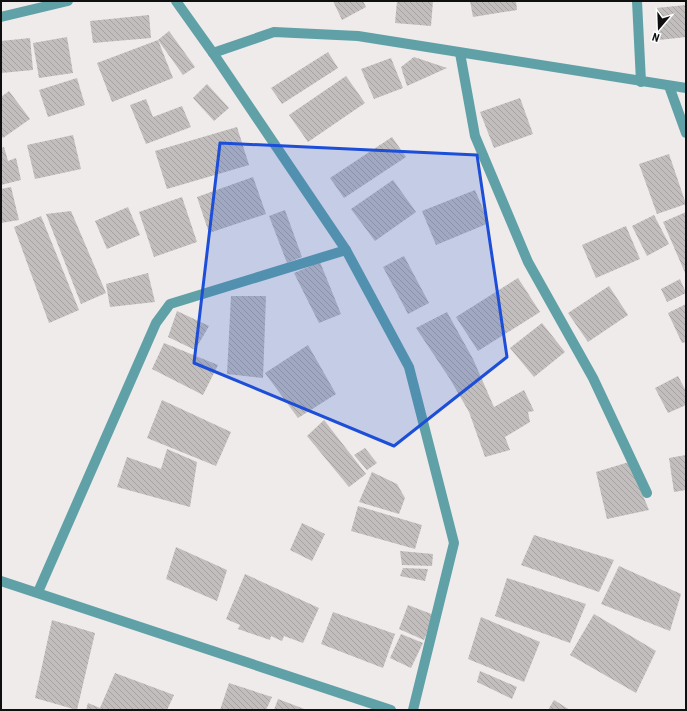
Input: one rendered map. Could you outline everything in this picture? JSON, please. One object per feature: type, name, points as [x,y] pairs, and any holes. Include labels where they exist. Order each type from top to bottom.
[{"type":"street","points":[[1,17],[68,1]]},
{"type":"street","points":[[176,1],[213,53],[346,250],[409,367],[454,543],[413,710]]},
{"type":"street","points":[[637,1],[641,82]]},
{"type":"street","points":[[213,53],[274,32],[358,36],[686,88]]},
{"type":"street","points":[[460,53],[475,136],[525,255],[593,378],[647,493]]},
{"type":"street","points":[[669,86],[686,133]]},
{"type":"street","points":[[38,592],[156,323],[170,304],[346,250]]},
{"type":"street","points":[[1,580],[391,710]]},
{"type":"highlighted area","points":[[220,143],[477,155],[507,357],[394,446],[194,363]]},
{"type":"building","points":[[333,1],[363,1],[366,7],[342,20]]},
{"type":"building","points":[[397,1],[433,1],[431,26],[395,23]]},
{"type":"building","points":[[470,1],[516,1],[517,10],[473,17]]},
{"type":"building","points":[[686,5],[686,37],[659,40],[656,8]]},
{"type":"building","points":[[149,15],[151,38],[93,43],[90,21]]},
{"type":"building","points":[[169,31],[195,67],[183,75],[158,40]]},
{"type":"building","points":[[67,37],[73,73],[39,78],[33,43]]},
{"type":"building","points":[[30,38],[33,70],[1,73],[1,41]]},
{"type":"building","points":[[158,40],[173,78],[112,102],[97,63]]},
{"type":"building","points":[[328,52],[338,68],[282,104],[271,88]]},
{"type":"building","points":[[414,57],[447,68],[407,86],[401,67]]},
{"type":"building","points":[[391,58],[403,88],[374,99],[361,69]]},
{"type":"building","points":[[346,76],[365,103],[308,142],[289,115]]},
{"type":"building","points":[[77,78],[85,105],[48,117],[39,90]]},
{"type":"building","points":[[207,84],[229,108],[214,121],[193,98]]},
{"type":"building","points":[[9,91],[30,119],[3,138],[1,136],[1,97]]},
{"type":"building","points":[[520,98],[533,134],[494,148],[480,112]]},
{"type":"building","points":[[146,99],[153,117],[182,106],[191,127],[146,144],[130,105]]},
{"type":"building","points":[[237,127],[249,165],[167,189],[155,151]]},
{"type":"building","points":[[73,135],[81,169],[35,179],[27,145]]},
{"type":"building","points":[[392,137],[406,157],[344,198],[330,178]]},
{"type":"building","points":[[4,147],[8,161],[16,158],[21,180],[1,185],[1,148]]},
{"type":"building","points":[[669,154],[686,204],[657,214],[639,164]]},
{"type":"building","points":[[253,177],[266,214],[209,233],[197,197]]},
{"type":"building","points":[[393,180],[416,212],[375,241],[351,209]]},
{"type":"building","points":[[11,187],[19,220],[1,223],[1,189]]},
{"type":"building","points":[[475,190],[489,223],[436,245],[422,211]]},
{"type":"building","points":[[182,197],[197,242],[154,257],[139,212]]},
{"type":"building","points":[[128,207],[140,235],[107,249],[95,221]]},
{"type":"building","points":[[285,210],[302,257],[287,263],[269,216]]},
{"type":"building","points":[[71,211],[106,293],[81,304],[46,214]]},
{"type":"building","points":[[686,212],[686,275],[663,222]]},
{"type":"building","points":[[654,215],[669,244],[647,256],[632,226]]},
{"type":"building","points":[[41,216],[79,310],[49,323],[14,227]]},
{"type":"building","points":[[626,226],[640,259],[596,278],[582,245]]},
{"type":"building","points":[[404,256],[429,303],[408,314],[383,267]]},
{"type":"building","points":[[320,262],[341,314],[319,323],[294,273]]},
{"type":"building","points":[[148,273],[155,302],[110,307],[106,284]]},
{"type":"building","points":[[518,278],[540,312],[478,351],[456,317]]},
{"type":"building","points":[[680,279],[686,293],[667,302],[661,289]]},
{"type":"building","points":[[609,286],[628,315],[588,342],[568,313]]},
{"type":"building","points":[[231,296],[266,296],[263,378],[227,374]]},
{"type":"building","points":[[686,304],[686,342],[682,343],[668,313]]},
{"type":"building","points":[[177,311],[209,326],[195,350],[168,337]]},
{"type":"building","points":[[447,312],[473,359],[494,407],[524,390],[534,411],[528,412],[530,422],[505,437],[510,450],[485,457],[469,412],[450,379],[416,328]]},
{"type":"building","points":[[542,323],[565,352],[534,377],[510,348]]},
{"type":"building","points":[[164,343],[218,365],[203,395],[152,369]]},
{"type":"building","points":[[308,345],[336,394],[298,418],[265,373]]},
{"type":"building","points":[[678,376],[686,391],[686,405],[668,413],[655,388]]},
{"type":"building","points":[[162,400],[231,432],[216,466],[147,438]]},
{"type":"building","points":[[324,420],[366,474],[349,487],[307,436]]},
{"type":"building","points":[[365,448],[377,463],[367,470],[354,455]]},
{"type":"building","points":[[167,449],[197,462],[190,507],[117,487],[127,457],[161,469]]},
{"type":"building","points":[[686,455],[686,490],[674,492],[669,458]]},
{"type":"building","points":[[629,462],[649,510],[607,519],[596,472]]},
{"type":"building","points":[[372,472],[397,484],[405,498],[399,514],[359,502]]},
{"type":"building","points":[[358,506],[422,525],[415,549],[351,531]]},
{"type":"building","points":[[302,523],[325,534],[312,561],[290,550]]},
{"type":"building","points":[[534,535],[614,560],[599,592],[521,565]]},
{"type":"building","points":[[176,547],[227,570],[217,601],[166,579]]},
{"type":"building","points":[[400,551],[433,554],[432,566],[402,565]]},
{"type":"building","points":[[619,566],[681,594],[670,631],[601,604]]},
{"type":"building","points":[[403,568],[428,569],[425,581],[400,576]]},
{"type":"building","points":[[245,574],[319,608],[303,643],[284,636],[282,641],[271,636],[270,640],[238,629],[240,625],[226,619]]},
{"type":"building","points":[[507,578],[586,604],[570,643],[495,616]]},
{"type":"building","points":[[408,605],[434,615],[424,640],[399,629]]},
{"type":"building","points":[[333,612],[395,634],[383,668],[321,644]]},
{"type":"building","points":[[594,614],[656,651],[636,693],[570,655]]},
{"type":"building","points":[[481,617],[540,642],[524,682],[468,659]]},
{"type":"building","points":[[52,620],[95,633],[77,710],[35,698]]},
{"type":"building","points":[[401,634],[423,643],[411,668],[390,658]]},
{"type":"building","points":[[480,671],[517,687],[512,699],[477,682]]},
{"type":"building","points":[[115,673],[174,695],[167,710],[86,710],[88,703],[100,708]]},
{"type":"building","points":[[229,683],[272,697],[266,710],[220,710]]},
{"type":"building","points":[[278,699],[307,710],[274,710]]},
{"type":"building","points":[[554,700],[570,710],[548,710]]}]
